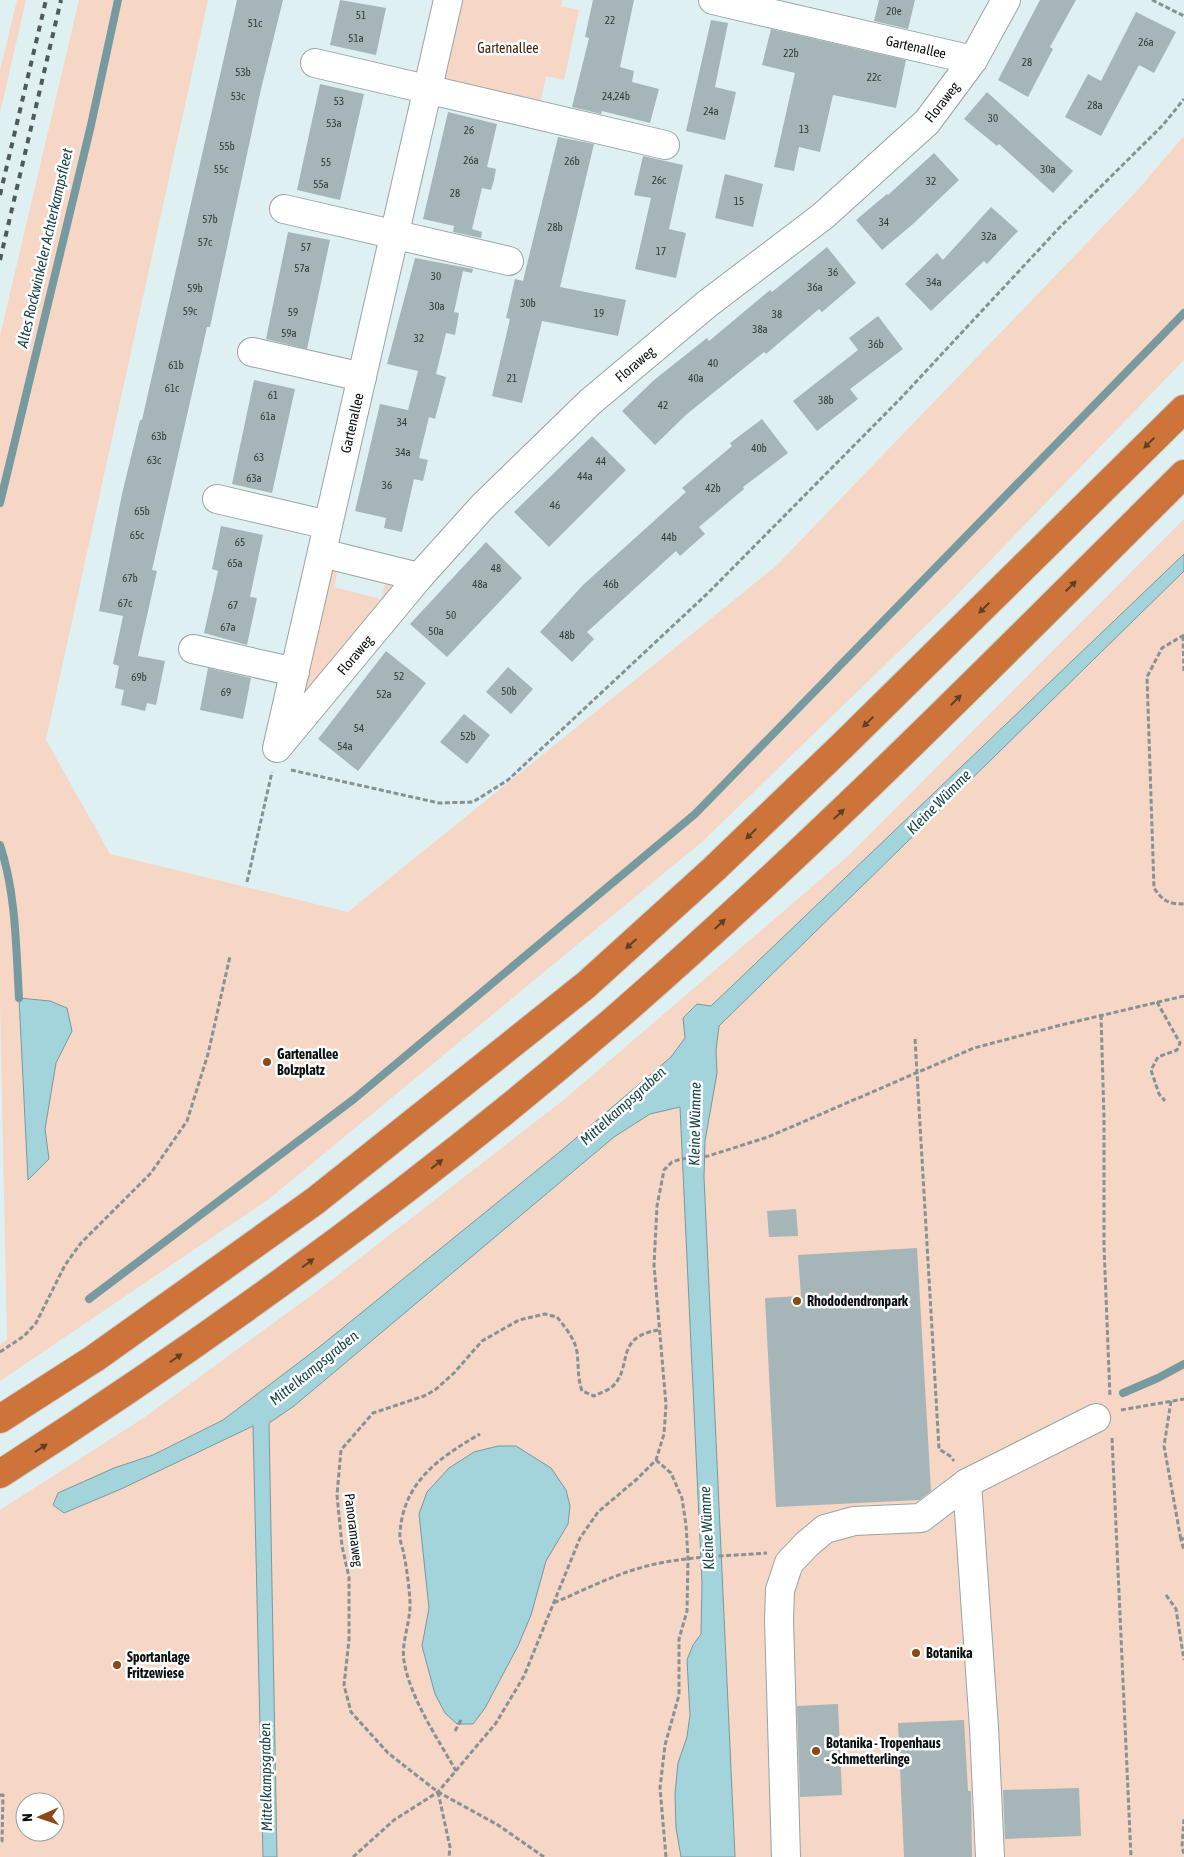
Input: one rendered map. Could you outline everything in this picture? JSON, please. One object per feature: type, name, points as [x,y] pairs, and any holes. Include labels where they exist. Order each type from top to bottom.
[{"type":"highway","points":[[0,1419],[95,1358],[315,1201],[586,985],[714,869],[834,754],[1184,409]]},
{"type":"highway","points":[[0,1474],[121,1396],[238,1315],[341,1239],[480,1131],[613,1020],[871,784],[1178,481]]},
{"type":"street","name":"Gartenallee","points":[[278,761],[295,672],[448,0]]},
{"type":"street","name":"Gartenallee","points":[[713,0],[973,60]]},
{"type":"street","name":"Floraweg","points":[[278,761],[420,577],[483,506],[590,402],[708,304],[823,216],[927,122],[973,60],[1006,0]]},
{"type":"street","points":[[315,63],[665,144]]},
{"type":"street","points":[[284,209],[509,261]]},
{"type":"street","points":[[252,352],[362,377]]},
{"type":"street","points":[[217,499],[328,525]]},
{"type":"street","points":[[322,553],[420,577]]},
{"type":"street","points":[[193,648],[295,672]]},
{"type":"street","points":[[786,1857],[780,1590],[789,1563],[825,1529],[854,1521],[922,1518],[967,1483],[1096,1418]]},
{"type":"street","points":[[967,1483],[984,1728],[990,1857]]},
{"type":"path","points":[[1152,0],[1184,16]]},
{"type":"path","points":[[247,882],[278,761],[439,803],[474,802],[508,780],[729,572],[900,399],[1059,228],[1163,125],[1184,99]]},
{"type":"path","points":[[1184,672],[1183,636],[1162,648],[1147,678],[1154,888],[1162,900],[1171,904],[1184,904]]},
{"type":"path","points":[[0,1352],[24,1336],[36,1323],[65,1265],[81,1243],[151,1173],[187,1121],[208,1054],[230,956]]},
{"type":"path","points":[[353,1857],[394,1820],[438,1792],[496,1723],[524,1676],[580,1538],[598,1512],[638,1479],[656,1460],[664,1434],[666,1405],[658,1330],[654,1265],[657,1206],[664,1170],[672,1162],[681,1159],[708,1156],[768,1138],[974,1048],[1184,996]]},
{"type":"path","points":[[1157,1002],[1180,1043],[1177,1050],[1158,1057],[1151,1070],[1158,1094],[1165,1101]]},
{"type":"path","points":[[915,1039],[939,1449],[950,1456],[967,1483]]},
{"type":"path","name":"Panoramaweg","points":[[438,1792],[388,1753],[351,1712],[344,1685],[349,1640],[349,1577],[342,1546],[337,1495],[340,1450],[373,1413],[424,1396],[435,1390],[454,1373],[482,1341],[519,1320],[546,1314],[557,1317],[567,1330],[577,1351],[577,1377],[582,1391],[594,1396],[613,1386],[620,1372],[627,1348],[643,1332],[658,1330]]},
{"type":"path","points":[[1096,1418],[1111,1412],[1184,1399]]},
{"type":"path","points":[[1171,1401],[1164,1446],[1184,1550]]},
{"type":"path","points":[[456,1771],[411,1688],[404,1660],[404,1641],[411,1617],[409,1584],[400,1535],[403,1513],[413,1492],[428,1469],[447,1453],[480,1434]]},
{"type":"path","points":[[656,1460],[671,1473],[682,1498],[688,1558],[687,1612],[679,1639],[679,1695],[665,1745],[660,1788],[666,1857]]},
{"type":"path","points":[[554,1604],[628,1571],[688,1558],[768,1553],[788,1544],[800,1552]]},
{"type":"path","points":[[1166,1594],[1176,1609],[1183,1637],[1184,1660]]},
{"type":"path","points":[[455,1731],[461,1720]]},
{"type":"path","points":[[438,1792],[450,1847],[449,1857]]},
{"type":"path","points":[[438,1792],[498,1825],[544,1857]]},
{"type":"path","points":[[0,1795],[3,1795],[2,1841],[0,1842]]},
{"type":"path","points":[[1184,1819],[1182,1847],[1184,1854]]},
{"type":"green space","points":[[17,0],[26,0],[0,113],[0,71]]},
{"type":"green space","points":[[79,0],[208,0],[46,740],[110,854],[348,912],[776,566],[1135,193],[1184,136],[1184,360],[949,603],[703,841],[269,1199],[0,1381],[0,1344],[7,1340],[0,1000],[0,336]],"holes":[[[50,1001],[72,1031],[56,1063],[45,1129]]]},
{"type":"green space","name":"Gartenallee","points":[[463,0],[562,0],[561,6],[579,10],[564,80],[546,76],[540,104],[444,82]]},
{"type":"green space","name":"Rhododendronpark","points":[[1184,519],[1184,1857],[0,1857],[0,1510],[145,1417],[324,1286],[566,1098],[849,855]]},
{"type":"green space","points":[[335,569],[338,570],[334,587],[381,599],[386,582],[399,585],[297,717],[329,572]]},
{"type":"water","points":[[1184,554],[1184,571],[719,1026],[716,1050],[717,1073],[705,1141],[704,1177],[735,1857],[681,1857],[676,1828],[675,1794],[678,1763],[687,1737],[690,1715],[687,1660],[693,1645],[701,1634],[702,1583],[680,1107],[650,1114],[614,1137],[294,1406],[269,1423],[277,1857],[263,1857],[253,1426],[121,1489],[64,1513],[53,1505],[58,1493],[114,1468],[153,1455],[223,1420],[318,1348],[562,1150],[671,1057],[685,1038],[683,1018],[697,1004],[711,1006]]},
{"type":"water","points":[[19,998],[50,1001],[67,1008],[72,1031],[56,1063],[45,1129],[49,1159],[28,1180]]},
{"type":"water","points":[[498,1446],[516,1446],[551,1468],[566,1490],[570,1506],[568,1524],[546,1561],[531,1615],[518,1646],[485,1708],[473,1724],[457,1724],[445,1713],[435,1694],[422,1646],[429,1608],[419,1514],[427,1492],[449,1468],[474,1452]]},
{"type":"building","points":[[237,0],[283,0],[261,89],[210,327],[207,327],[152,570],[157,571],[138,656],[165,661],[156,705],[147,703],[145,711],[121,705],[124,690],[115,688],[119,666],[113,664],[123,616],[99,611],[122,494],[140,420],[142,420]]},
{"type":"building","points":[[340,0],[386,8],[376,55],[330,45]]},
{"type":"building","points":[[593,0],[634,0],[620,67],[634,71],[632,82],[659,89],[650,123],[602,111],[601,114],[572,107],[589,38],[585,37]]},
{"type":"building","points":[[879,0],[915,0],[908,29],[874,21]]},
{"type":"building","points":[[1040,0],[1076,0],[1050,47],[1053,49],[1028,97],[998,80]]},
{"type":"building","points":[[1136,12],[1176,32],[1154,73],[1139,65],[1101,136],[1065,117],[1088,74],[1101,81]]},
{"type":"building","points":[[711,20],[728,23],[715,87],[736,92],[725,140],[686,131]]},
{"type":"building","points":[[771,29],[906,60],[896,108],[833,95],[820,152],[799,147],[794,171],[774,167],[795,73],[762,65]]},
{"type":"building","points":[[320,84],[364,94],[340,200],[297,190]]},
{"type":"building","points":[[987,92],[1073,171],[1053,193],[999,144],[997,146],[964,119]]},
{"type":"building","points":[[448,112],[497,124],[487,167],[496,169],[494,180],[491,190],[482,188],[472,229],[482,232],[481,238],[453,232],[454,226],[423,219]]},
{"type":"building","points":[[558,137],[594,144],[560,287],[626,300],[618,336],[542,321],[522,403],[492,396],[510,319],[506,318],[515,279],[523,281]]},
{"type":"building","points":[[934,153],[959,180],[913,224],[882,250],[856,220],[888,195]]},
{"type":"building","points":[[643,156],[683,165],[669,229],[686,233],[676,278],[635,269],[651,198],[634,195]]},
{"type":"building","points":[[725,174],[763,184],[753,227],[715,218]]},
{"type":"building","points":[[991,207],[1018,231],[987,264],[984,261],[931,311],[905,284],[937,253],[943,260]]},
{"type":"building","points":[[288,232],[330,240],[307,349],[266,339]]},
{"type":"building","points":[[827,247],[856,283],[822,312],[819,309],[766,354],[764,352],[687,414],[655,445],[622,411],[654,380],[707,338],[709,341],[770,290],[772,292]]},
{"type":"building","points":[[415,258],[473,269],[472,273],[463,271],[454,312],[459,313],[455,335],[446,333],[436,374],[446,377],[435,419],[429,417],[419,458],[428,460],[423,481],[414,479],[402,532],[384,528],[386,518],[355,511],[380,404],[408,410],[418,371],[387,364]]},
{"type":"building","points":[[878,316],[903,349],[850,389],[858,399],[817,431],[793,401],[858,350],[849,338]]},
{"type":"building","points":[[254,380],[295,389],[272,493],[232,484]]},
{"type":"building","points":[[762,419],[788,453],[743,487],[744,489],[699,527],[705,534],[680,556],[676,551],[587,632],[594,639],[572,662],[540,632],[583,585],[686,492],[682,488],[732,446],[730,443]]},
{"type":"building","points":[[592,436],[626,470],[549,547],[514,512]]},
{"type":"building","points":[[221,526],[263,535],[250,597],[257,598],[247,645],[204,633],[218,571],[212,569]]},
{"type":"building","points":[[486,542],[522,578],[447,657],[410,624]]},
{"type":"building","points":[[386,651],[426,683],[358,771],[318,739]]},
{"type":"building","points":[[508,667],[533,689],[511,714],[486,692]]},
{"type":"building","points":[[208,668],[251,678],[243,719],[200,710]]},
{"type":"building","points":[[464,714],[490,735],[467,764],[440,742]]},
{"type":"building","points":[[796,1209],[798,1236],[769,1237],[767,1211]]},
{"type":"building","points":[[917,1248],[931,1491],[919,1500],[776,1507],[765,1298],[801,1296],[798,1255]]},
{"type":"building","name":"Botanika - Tropenhaus - Schmetterlinge","points":[[838,1704],[842,1795],[800,1797],[797,1706]]},
{"type":"building","points":[[964,1720],[968,1791],[971,1791],[972,1857],[904,1857],[898,1723]]},
{"type":"building","points":[[1079,1788],[1081,1836],[1005,1839],[1003,1790]]},
{"type":"waterway","name":"Altes Rockwinkeler Achterkampsfleet","points":[[0,503],[91,125],[118,0]]},
{"type":"waterway","points":[[89,1299],[354,1099],[695,814],[1184,313]]},
{"type":"waterway","name":"Altes Rockwinkeler Achterkampsfleet","points":[[0,845],[12,901],[19,998]]},
{"type":"waterway","points":[[1123,1393],[1184,1364]]},
{"type":"railway","points":[[0,195],[46,0]]},
{"type":"railway","points":[[0,260],[61,0]]},
{"type":"place","name":"Gartenallee Bolzplatz","points":[[267,1062]]},
{"type":"place","name":"Rhododendronpark","points":[[797,1301]]},
{"type":"place","name":"Botanika","points":[[916,1653]]},
{"type":"place","name":"Sportanlage Fritzewiese","points":[[117,1665]]},
{"type":"place","name":"Botanika - Tropenhaus - Schmetterlinge","points":[[816,1751]]},
{"type":"water label","name":"Kleine Wümme","points":[[939,802]]},
{"type":"water label","name":"Mittelkampsgraben","points":[[623,1106]]},
{"type":"water label","name":"Kleine Wümme","points":[[695,1124]]},
{"type":"water label","name":"Mittelkampsgraben","points":[[314,1368]]},
{"type":"water label","name":"Kleine Wümme","points":[[707,1528]]},
{"type":"water label","name":"Mittelkampsgraben","points":[[266,1777]]}]
